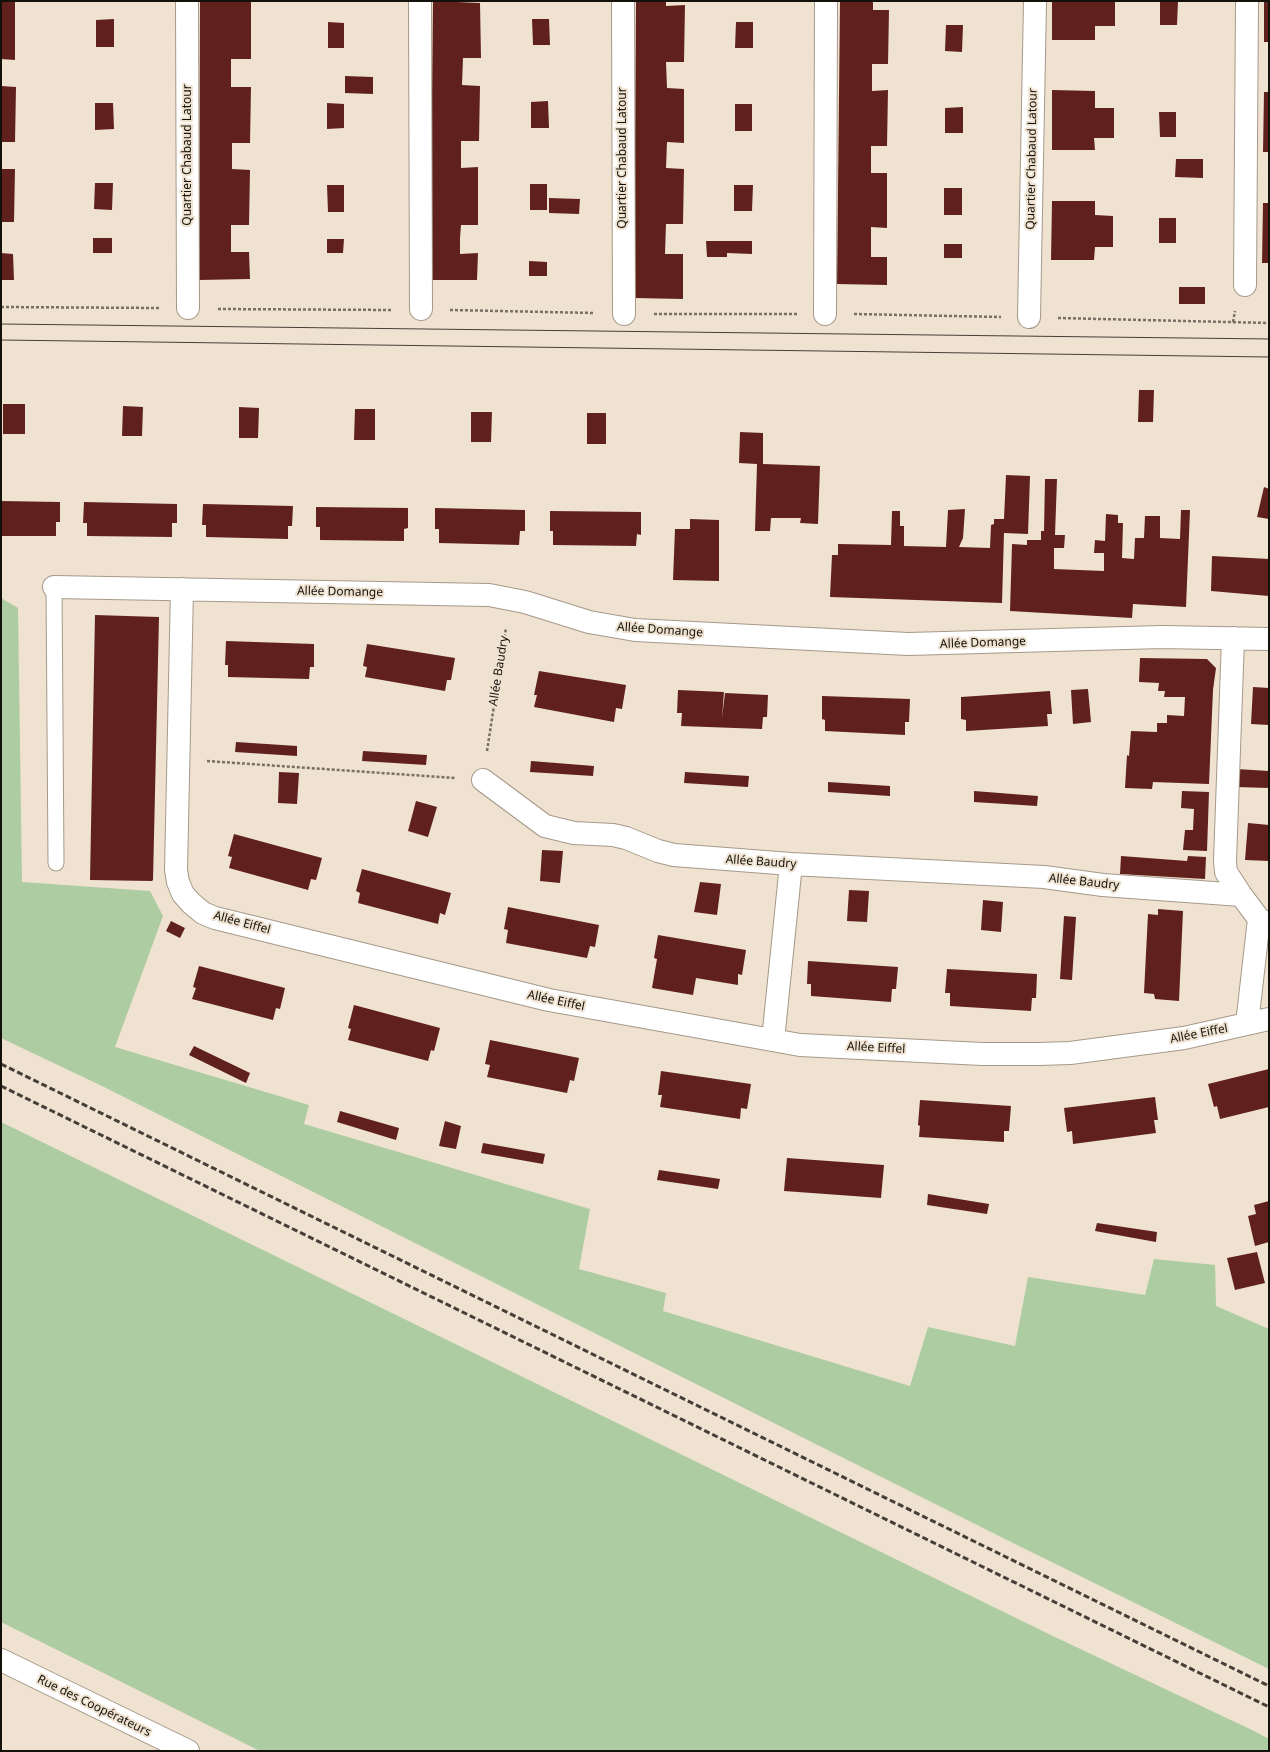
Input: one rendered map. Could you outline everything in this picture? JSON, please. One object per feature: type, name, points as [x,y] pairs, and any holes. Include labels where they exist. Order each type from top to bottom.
[{"type":"street","name":"Quartier Chabaud Latour","points":[[187,1],[188,308]]},
{"type":"street","points":[[420,1],[421,309]]},
{"type":"street","name":"Quartier Chabaud Latour","points":[[623,1],[624,314]]},
{"type":"street","points":[[825,314],[826,1]]},
{"type":"street","name":"Quartier Chabaud Latour","points":[[1029,317],[1035,1]]},
{"type":"street","points":[[1246,285],[1247,1]]},
{"type":"street","name":"Allée Domange","points":[[54,587],[489,595],[510,598],[589,622],[635,630],[934,644],[1162,637],[1269,640]]},
{"type":"street","name":"Allée Eiffel","points":[[182,589],[176,870],[178,882],[187,898],[203,912],[232,922],[549,1000],[808,1045],[990,1054],[1070,1053],[1184,1038],[1269,1019]]},
{"type":"street","points":[[1233,638],[1225,861],[1226,872],[1241,895],[1264,922],[1247,1024]]},
{"type":"street","name":"Allée Baudry","points":[[483,780],[545,826],[558,830],[626,838],[658,851],[674,855],[791,864],[1044,877],[1103,885],[1241,895]]},
{"type":"street","points":[[773,1040],[791,864]]},
{"type":"street","name":"Rue des Coopérateurs","points":[[1,1660],[188,1751]]},
{"type":"lane","points":[[54,587],[56,863]]},
{"type":"path","name":"Allée Baudry","points":[[483,780],[510,598]]},
{"type":"path","points":[[178,759],[483,780]]},
{"type":"green space","points":[[1,598],[18,608],[22,882],[150,891],[163,916],[115,1047],[309,1105],[304,1124],[590,1209],[579,1269],[666,1293],[663,1311],[910,1386],[928,1327],[1015,1346],[1028,1277],[1145,1295],[1154,1259],[1215,1265],[1216,1306],[1269,1329],[1269,1669],[1013,1543],[102,1086],[1,1038]]},
{"type":"green space","points":[[1,1122],[1057,1638],[1252,1730],[1269,1739],[1269,1751],[260,1751],[1,1622]]},
{"type":"building","points":[[1,1],[15,1],[15,60],[1,59]]},
{"type":"building","points":[[200,1],[251,2],[251,59],[231,59],[231,87],[251,87],[250,143],[232,143],[232,169],[250,170],[249,225],[231,225],[231,252],[249,252],[250,279],[199,280]]},
{"type":"building","points":[[433,1],[480,3],[481,58],[463,58],[462,85],[480,86],[479,141],[461,141],[461,168],[478,167],[478,225],[461,225],[460,254],[478,253],[477,280],[430,280]]},
{"type":"building","points":[[636,1],[666,1],[666,6],[685,5],[684,62],[666,62],[667,88],[684,89],[684,143],[667,142],[666,168],[684,169],[683,224],[666,224],[665,254],[683,254],[683,299],[634,298]]},
{"type":"building","points":[[840,1],[873,1],[873,10],[889,10],[888,64],[872,64],[872,91],[888,90],[887,146],[871,146],[871,173],[887,173],[887,228],[871,227],[871,257],[887,257],[887,285],[837,284]]},
{"type":"building","points":[[1052,1],[1115,1],[1115,26],[1095,26],[1095,40],[1052,40]]},
{"type":"building","points":[[1160,1],[1178,1],[1177,25],[1160,25]]},
{"type":"building","points":[[1264,1],[1269,1],[1269,42],[1264,42]]},
{"type":"building","points":[[114,19],[114,47],[96,47],[96,20]]},
{"type":"building","points":[[532,19],[549,19],[550,45],[533,45]]},
{"type":"building","points":[[328,22],[344,23],[344,48],[328,48]]},
{"type":"building","points":[[736,22],[753,22],[753,48],[735,48]]},
{"type":"building","points":[[946,25],[963,25],[962,52],[945,51]]},
{"type":"building","points":[[345,76],[373,77],[373,94],[345,93]]},
{"type":"building","points":[[1,86],[16,87],[15,142],[1,142]]},
{"type":"building","points":[[1052,90],[1095,91],[1095,108],[1114,108],[1114,138],[1094,138],[1095,150],[1052,150]]},
{"type":"building","points":[[1264,92],[1269,92],[1269,152],[1263,152]]},
{"type":"building","points":[[548,101],[549,128],[531,128],[531,102]]},
{"type":"building","points":[[95,103],[113,103],[114,129],[95,130]]},
{"type":"building","points":[[327,103],[344,104],[344,128],[327,129]]},
{"type":"building","points":[[735,104],[752,104],[752,131],[735,131]]},
{"type":"building","points":[[963,107],[963,133],[945,133],[945,108]]},
{"type":"building","points":[[1159,112],[1176,112],[1176,137],[1160,137]]},
{"type":"building","points":[[1176,159],[1203,159],[1203,178],[1175,177]]},
{"type":"building","points":[[1,169],[15,169],[14,222],[1,222]]},
{"type":"building","points":[[95,183],[113,183],[112,210],[94,209]]},
{"type":"building","points":[[530,184],[547,184],[547,210],[530,210]]},
{"type":"building","points":[[327,185],[344,185],[344,212],[328,212]]},
{"type":"building","points":[[734,185],[753,185],[752,211],[734,211]]},
{"type":"building","points":[[944,188],[962,188],[962,215],[944,215]]},
{"type":"building","points":[[549,198],[580,199],[579,214],[549,213]]},
{"type":"building","points":[[1052,201],[1095,201],[1095,215],[1113,216],[1113,247],[1095,247],[1094,260],[1051,260]]},
{"type":"building","points":[[1263,203],[1269,203],[1269,263],[1262,263]]},
{"type":"building","points":[[1159,218],[1176,218],[1176,243],[1159,243]]},
{"type":"building","points":[[93,238],[112,238],[112,253],[93,253]]},
{"type":"building","points":[[327,239],[344,239],[343,253],[327,253]]},
{"type":"building","points":[[706,241],[752,241],[752,254],[727,253],[727,257],[707,257]]},
{"type":"building","points":[[944,244],[962,244],[962,258],[944,258]]},
{"type":"building","points":[[1,253],[13,254],[14,280],[1,280]]},
{"type":"building","points":[[529,261],[547,262],[547,276],[529,276]]},
{"type":"building","points":[[1179,287],[1205,287],[1205,304],[1179,304]]},
{"type":"building","points":[[1139,390],[1154,390],[1153,422],[1138,422]]},
{"type":"building","points":[[3,404],[25,404],[25,434],[3,434]]},
{"type":"building","points":[[123,406],[143,407],[142,436],[122,436]]},
{"type":"building","points":[[239,407],[259,408],[258,438],[239,438]]},
{"type":"building","points":[[355,409],[375,409],[375,440],[354,440]]},
{"type":"building","points":[[471,412],[492,412],[491,442],[471,442]]},
{"type":"building","points":[[587,413],[606,413],[606,444],[587,444]]},
{"type":"building","points":[[740,432],[763,433],[763,464],[820,466],[818,524],[800,523],[801,518],[771,518],[770,531],[755,531],[757,464],[739,463]]},
{"type":"building","points":[[1006,475],[1030,476],[1028,534],[1004,533],[1002,603],[830,597],[832,555],[838,555],[838,544],[891,545],[892,511],[900,511],[900,526],[904,526],[904,546],[946,547],[948,510],[965,509],[963,538],[959,547],[990,548],[991,525],[994,524],[994,519],[1004,519]]},
{"type":"building","points":[[1045,479],[1057,479],[1055,535],[1065,535],[1064,548],[1054,548],[1054,569],[1104,571],[1104,553],[1094,553],[1095,540],[1105,541],[1106,514],[1118,515],[1118,523],[1123,523],[1122,558],[1134,559],[1135,538],[1144,538],[1145,516],[1160,516],[1160,538],[1180,539],[1181,510],[1190,510],[1186,607],[1133,604],[1132,618],[1010,611],[1012,544],[1027,545],[1027,540],[1041,540],[1041,531],[1044,531]]},
{"type":"building","points":[[1264,487],[1269,489],[1269,519],[1257,517]]},
{"type":"building","points":[[1,501],[60,502],[60,522],[56,522],[56,536],[1,536]]},
{"type":"building","points":[[84,502],[177,504],[177,523],[172,523],[172,537],[87,536],[87,523],[83,523]]},
{"type":"building","points":[[203,504],[293,506],[292,526],[288,526],[288,539],[206,537],[206,525],[202,525]]},
{"type":"building","points":[[316,507],[408,508],[408,528],[404,529],[404,541],[320,540],[320,527],[316,527]]},
{"type":"building","points":[[435,508],[525,510],[525,531],[520,531],[519,545],[439,543],[439,529],[435,529]]},
{"type":"building","points":[[550,511],[641,512],[641,535],[637,534],[636,546],[553,545],[553,531],[550,531]]},
{"type":"building","points":[[690,519],[719,520],[719,581],[673,580],[675,529],[690,529]]},
{"type":"building","points":[[1212,556],[1269,559],[1269,596],[1211,591]]},
{"type":"building","points":[[95,615],[159,617],[152,881],[90,880]]},
{"type":"building","points":[[226,641],[314,644],[314,667],[310,667],[309,679],[228,677],[228,665],[225,665]]},
{"type":"building","points":[[367,644],[455,658],[451,680],[447,680],[445,691],[365,677],[367,667],[363,666]]},
{"type":"building","points":[[1140,658],[1207,659],[1216,668],[1213,690],[1209,784],[1153,782],[1152,789],[1125,788],[1127,755],[1129,756],[1131,731],[1157,732],[1157,723],[1167,723],[1167,715],[1184,716],[1185,697],[1164,697],[1165,691],[1158,691],[1159,683],[1139,682]]},
{"type":"building","points":[[539,671],[626,685],[622,709],[616,708],[614,722],[534,707],[537,695],[534,695]]},
{"type":"building","points":[[1253,687],[1269,688],[1269,725],[1251,724]]},
{"type":"building","points":[[1088,689],[1091,722],[1073,724],[1071,690]]},
{"type":"building","points":[[678,690],[724,692],[722,718],[725,693],[768,695],[767,717],[763,717],[762,729],[681,726],[682,713],[677,713]]},
{"type":"building","points":[[1050,691],[1052,714],[1047,714],[1048,726],[966,731],[966,720],[961,719],[961,697]]},
{"type":"building","points":[[822,696],[910,699],[909,722],[905,722],[905,735],[825,731],[825,720],[822,719]]},
{"type":"building","points":[[236,742],[297,746],[297,756],[235,752]]},
{"type":"building","points":[[363,751],[427,755],[426,765],[362,761]]},
{"type":"building","points":[[531,761],[594,766],[593,776],[530,772]]},
{"type":"building","points":[[1236,769],[1269,771],[1269,788],[1236,787]]},
{"type":"building","points":[[279,772],[299,773],[297,804],[278,803]]},
{"type":"building","points":[[685,772],[749,776],[748,787],[684,783]]},
{"type":"building","points":[[828,782],[890,786],[890,796],[828,792]]},
{"type":"building","points":[[974,791],[1038,796],[1037,806],[974,802]]},
{"type":"building","points":[[1182,791],[1209,792],[1207,851],[1183,850],[1185,830],[1193,830],[1194,809],[1181,808]]},
{"type":"building","points":[[416,801],[437,807],[428,837],[408,831]]},
{"type":"building","points":[[1248,823],[1269,825],[1269,861],[1245,860]]},
{"type":"building","points":[[234,834],[322,858],[316,880],[311,879],[308,890],[229,868],[232,857],[228,856]]},
{"type":"building","points":[[542,850],[563,851],[560,883],[540,881]]},
{"type":"building","points":[[1121,856],[1187,861],[1188,856],[1206,857],[1205,879],[1120,874]]},
{"type":"building","points":[[362,869],[451,893],[445,915],[440,913],[438,924],[358,903],[360,893],[356,891]]},
{"type":"building","points":[[700,882],[721,884],[717,915],[694,912]]},
{"type":"building","points":[[849,890],[869,891],[867,922],[847,921]]},
{"type":"building","points":[[983,900],[1003,902],[1001,932],[981,930]]},
{"type":"building","points":[[508,907],[599,925],[595,947],[590,946],[587,958],[506,943],[508,930],[504,929]]},
{"type":"building","points":[[1158,909],[1183,911],[1179,1001],[1155,999],[1154,994],[1144,993],[1148,914],[1158,915]]},
{"type":"building","points":[[1064,916],[1076,917],[1072,980],[1060,979]]},
{"type":"building","points":[[171,921],[185,928],[180,938],[166,931]]},
{"type":"building","points":[[658,935],[746,950],[742,975],[738,974],[738,985],[696,978],[693,995],[652,988],[657,959],[654,958]]},
{"type":"building","points":[[808,961],[898,967],[896,989],[892,989],[891,1002],[811,996],[811,984],[807,984]]},
{"type":"building","points":[[199,966],[285,988],[280,1009],[276,1008],[273,1020],[192,999],[196,988],[193,987]]},
{"type":"building","points":[[947,969],[1037,974],[1036,998],[1032,998],[1031,1011],[950,1006],[950,993],[945,993]]},
{"type":"building","points":[[354,1005],[440,1028],[434,1051],[431,1050],[428,1061],[348,1040],[351,1029],[348,1028]]},
{"type":"building","points":[[490,1040],[579,1058],[574,1081],[570,1080],[567,1093],[487,1077],[490,1065],[485,1064]]},
{"type":"building","points":[[194,1046],[250,1073],[246,1083],[189,1055]]},
{"type":"building","points":[[1269,1069],[1269,1107],[1220,1119],[1217,1106],[1214,1107],[1208,1084]]},
{"type":"building","points":[[661,1071],[751,1084],[747,1109],[741,1108],[740,1119],[660,1107],[662,1095],[658,1095]]},
{"type":"building","points":[[1155,1097],[1158,1120],[1154,1120],[1156,1133],[1073,1144],[1072,1131],[1067,1132],[1064,1108]]},
{"type":"building","points":[[920,1100],[1011,1106],[1009,1131],[1004,1131],[1004,1142],[919,1137],[920,1126],[918,1125]]},
{"type":"building","points":[[340,1111],[399,1128],[396,1140],[337,1122]]},
{"type":"building","points":[[445,1121],[461,1126],[456,1149],[439,1146]]},
{"type":"building","points":[[483,1143],[545,1154],[543,1164],[481,1153]]},
{"type":"building","points":[[787,1158],[884,1165],[881,1198],[784,1191]]},
{"type":"building","points":[[659,1170],[720,1179],[718,1189],[657,1180]]},
{"type":"building","points":[[928,1194],[989,1204],[987,1214],[927,1205]]},
{"type":"building","points":[[1269,1201],[1269,1242],[1255,1246],[1248,1216],[1256,1214],[1254,1205]]},
{"type":"building","points":[[1097,1223],[1157,1232],[1156,1242],[1095,1231]]},
{"type":"building","points":[[1257,1252],[1265,1283],[1235,1290],[1227,1258]]},
{"type":"tram line","points":[[1,324],[1269,339]]},
{"type":"tram line","points":[[1,340],[1269,357]]},
{"type":"railway","points":[[1,1064],[1269,1686]]},
{"type":"railway","points":[[1,1086],[1269,1707]]}]
